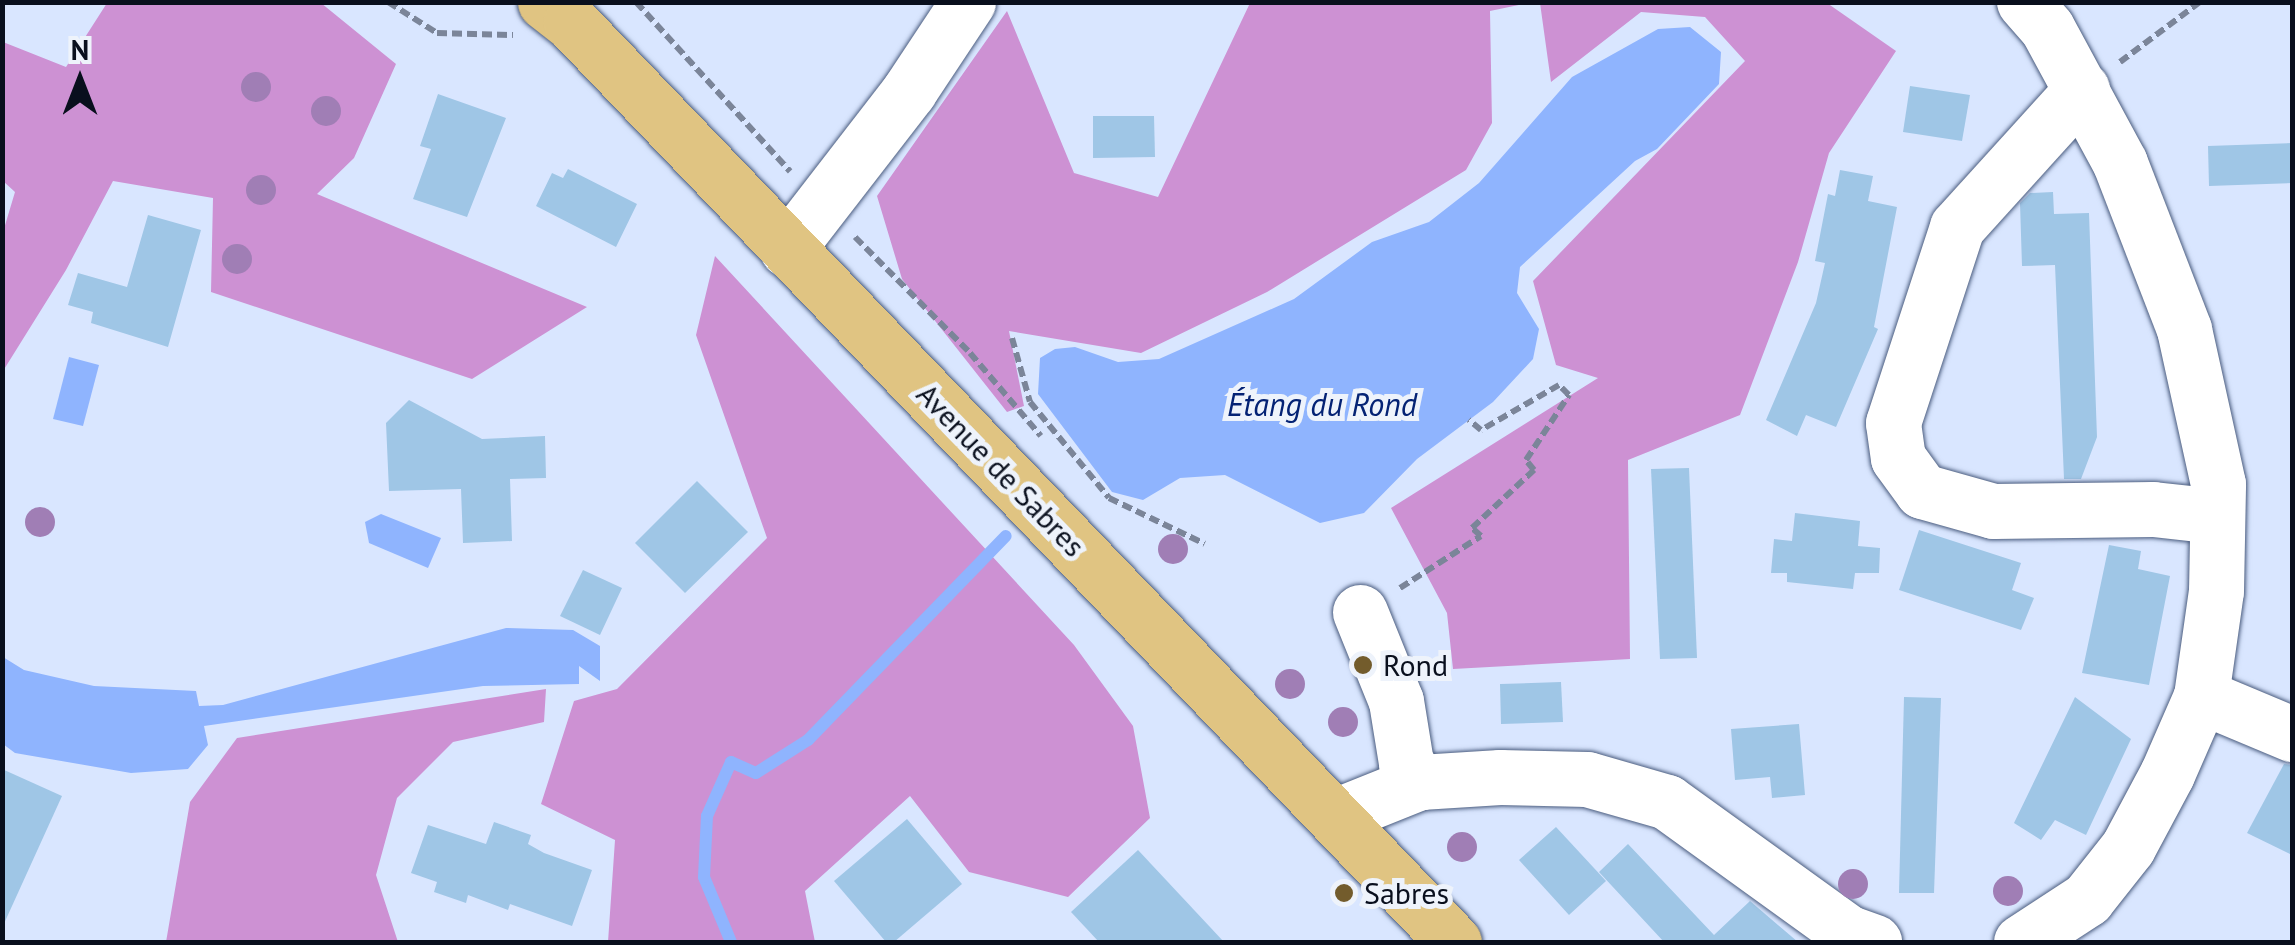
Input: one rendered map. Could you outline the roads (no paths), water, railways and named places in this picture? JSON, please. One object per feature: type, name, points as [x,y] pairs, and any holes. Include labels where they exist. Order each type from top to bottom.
[{"type":"main road","name":"Avenue de Sabres","points":[[544,2],[571,22],[1454,942]]},
{"type":"street","points":[[787,248],[908,91],[968,2]]},
{"type":"street","points":[[2021,942],[2087,899],[2128,847],[2167,774],[2201,696],[2216,590],[2218,484],[2184,329],[2120,164],[2046,28],[2024,2]]},
{"type":"street","points":[[2082,89],[1957,227],[1893,423],[1898,458],[1922,491],[1993,511],[2153,509],[2216,516]]},
{"type":"street","points":[[1360,612],[1396,702],[1406,763],[1420,782]]},
{"type":"street","points":[[2201,696],[2292,734]]},
{"type":"street","points":[[1335,816],[1420,782],[1500,776],[1587,780],[1668,802],[1848,932],[1874,942]]},
{"type":"water","name":"Étang du Rond","points":[[1690,27],[1721,52],[1719,84],[1657,149],[1635,161],[1520,267],[1517,293],[1539,329],[1533,359],[1493,402],[1417,459],[1364,513],[1320,523],[1225,475],[1180,478],[1143,500],[1112,492],[1038,394],[1040,358],[1055,349],[1075,347],[1118,362],[1159,359],[1294,299],[1372,242],[1429,222],[1479,183],[1572,77],[1658,29]]},
{"type":"water","points":[[69,357],[99,365],[83,426],[53,419]]},
{"type":"water","points":[[381,514],[441,538],[428,568],[369,543],[365,522]]},
{"type":"water","points":[[506,628],[573,630],[600,646],[600,681],[579,666],[579,684],[483,686],[204,726],[208,745],[188,769],[131,773],[15,753],[3,744],[3,657],[24,670],[94,686],[196,691],[199,706],[223,705]]},
{"type":"waterway","points":[[731,942],[704,877],[707,816],[731,762],[756,773],[808,740],[1006,536]]},
{"type":"place","name":"Rond","points":[[1363,665]]},
{"type":"place","name":"Sabres","points":[[1344,893]]}]
